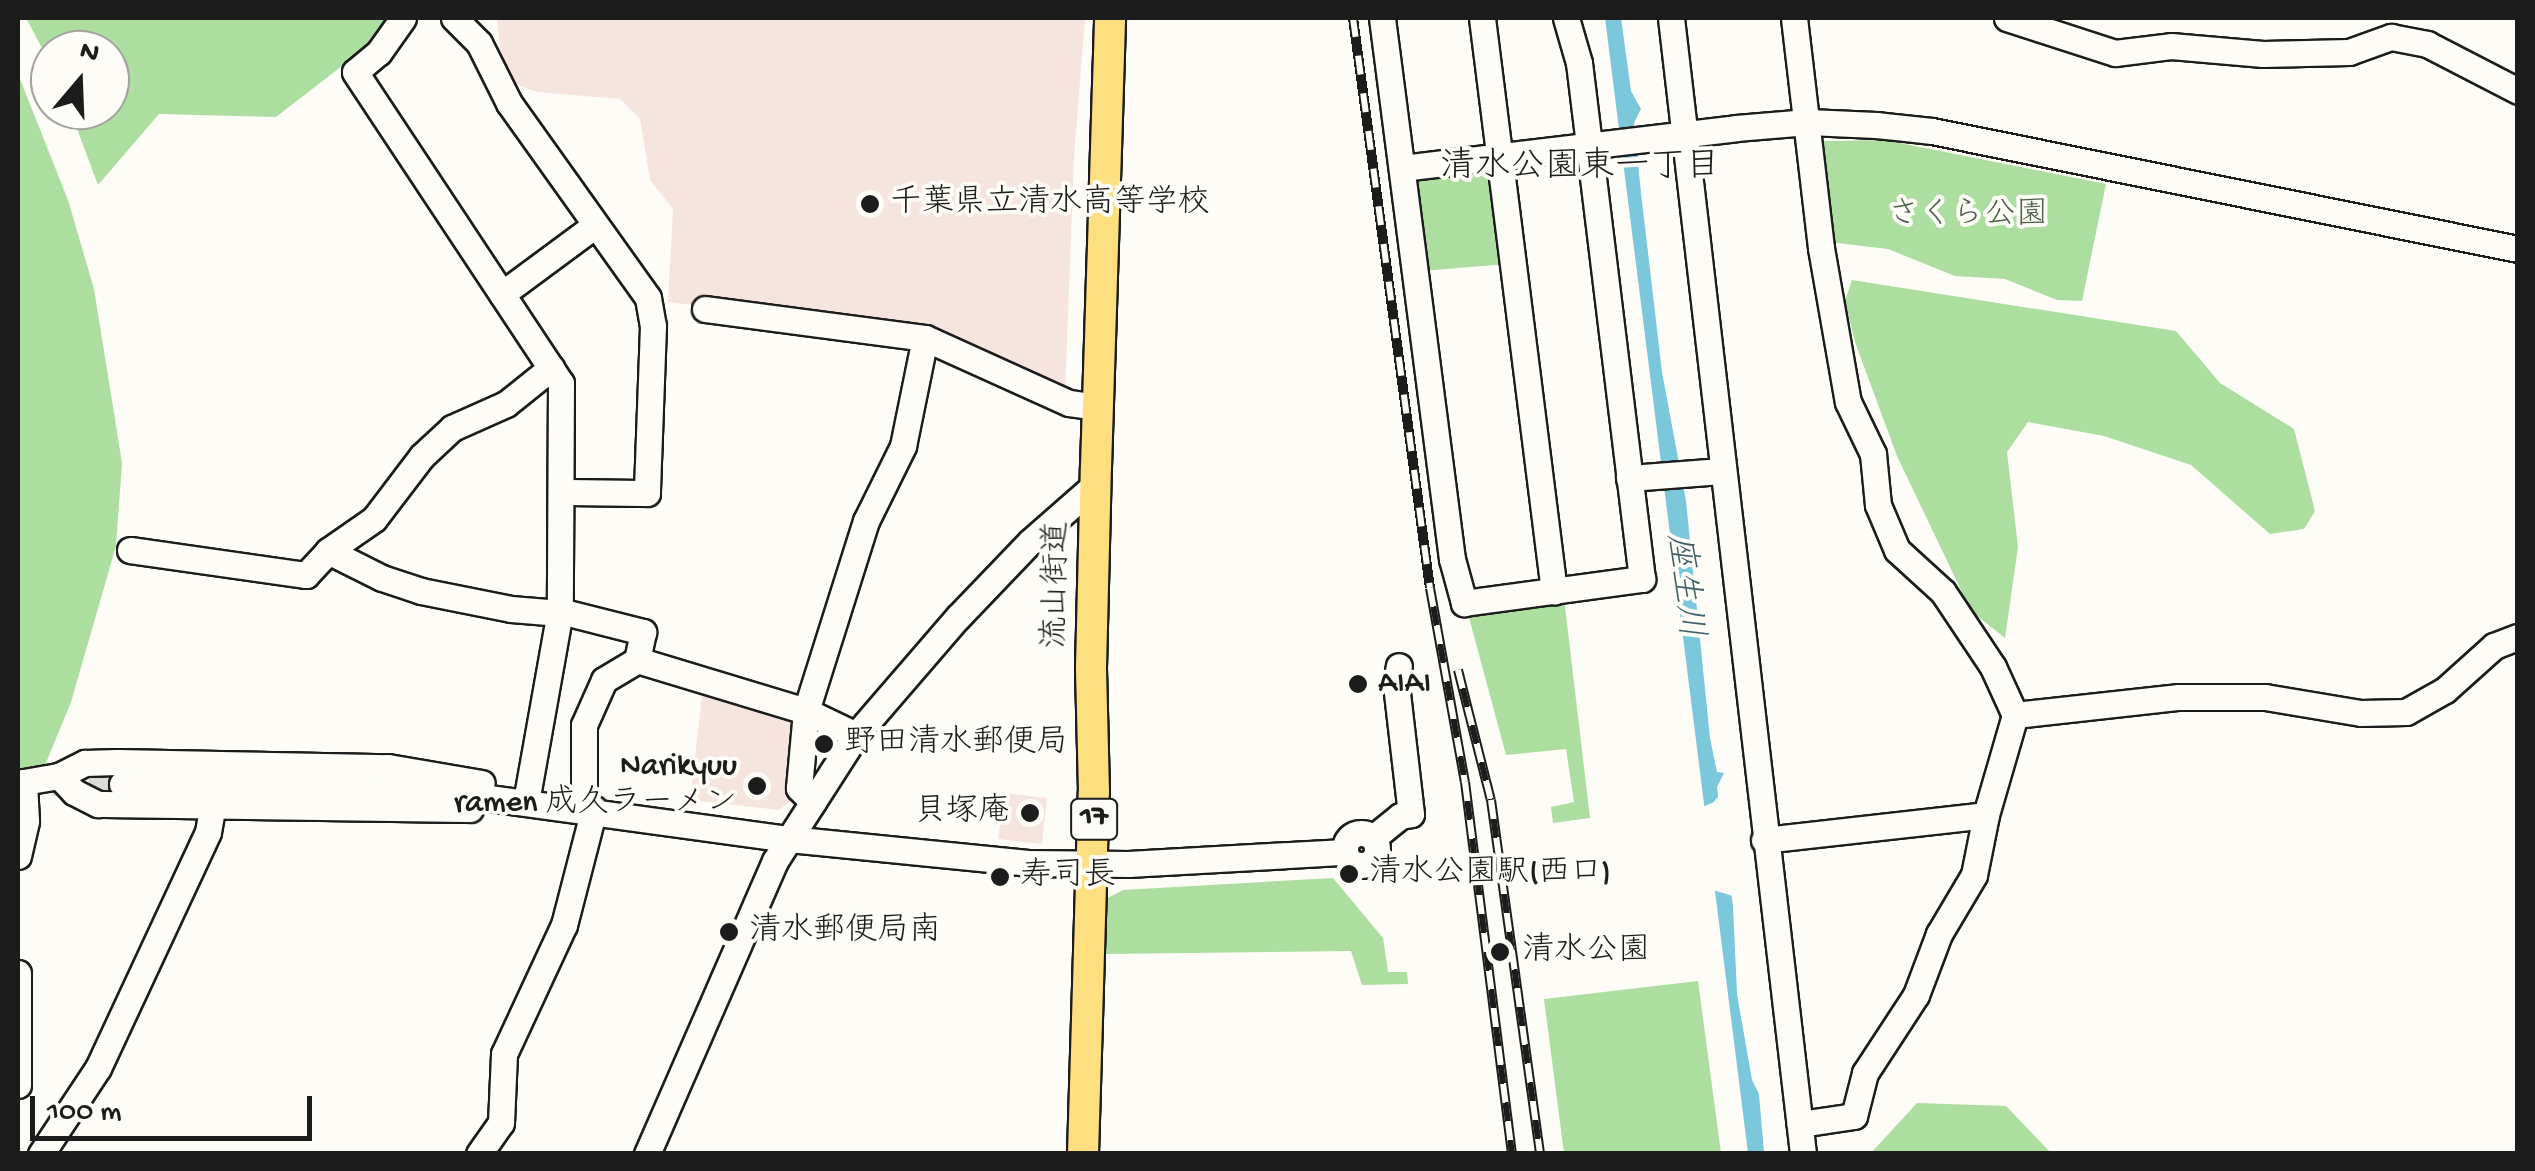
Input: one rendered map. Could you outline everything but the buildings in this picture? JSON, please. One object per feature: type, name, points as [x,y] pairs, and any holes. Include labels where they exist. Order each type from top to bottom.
[{"type":"main road","name":"流山街道","points":[[1084,1154],[1097,408],[1110,18]]},
{"type":"street","points":[[403,18],[379,52],[354,72],[561,382],[560,612],[517,800]]},
{"type":"street","points":[[454,18],[478,43],[509,102],[648,298],[654,326],[647,493],[562,492]]},
{"type":"street","points":[[1382,18],[1452,560],[1464,603],[1642,579],[1637,477],[1595,143],[1566,18]]},
{"type":"street","points":[[1482,18],[1554,591]]},
{"type":"street","points":[[1671,18],[1672,135],[1722,470],[1803,1154]]},
{"type":"street","points":[[1794,18],[1821,248],[1848,402],[1873,454],[1878,505],[1897,550],[1942,592],[1993,667],[2015,715],[1986,815],[1974,874],[1939,934],[1916,995],[1865,1073],[1854,1116],[1800,1124]]},
{"type":"street","points":[[2007,18],[2115,53],[2171,46],[2263,54],[2349,52],[2392,37],[2427,44],[2518,91]]},
{"type":"street","points":[[1402,168],[1595,143],[1808,122],[1932,132],[2518,249]]},
{"type":"street","points":[[502,294],[594,226]]},
{"type":"street","points":[[705,308],[924,338],[1069,403],[1097,408]]},
{"type":"street","points":[[813,802],[798,788],[806,711],[866,521],[891,478],[903,446],[924,338]]},
{"type":"street","points":[[130,550],[306,575],[328,551],[374,519],[422,456],[452,428],[506,404],[551,368]]},
{"type":"street","points":[[1637,477],[1722,470]]},
{"type":"street","points":[[647,1154],[774,861],[856,735],[958,617],[1030,542],[1096,484]]},
{"type":"street","points":[[328,551],[382,578],[421,591],[510,609],[560,612],[643,632],[637,660]]},
{"type":"street","points":[[2015,715],[2179,697],[2266,697],[2362,712],[2406,712],[2444,690],[2494,646],[2518,637]]},
{"type":"street","points":[[478,1154],[501,1123],[504,1054],[564,925],[589,808],[584,724],[592,701],[613,671],[637,660],[806,711],[856,735]]},
{"type":"street","points":[[122,784],[383,788],[589,808],[789,839],[1028,864],[1345,852],[1355,864],[1371,862],[1377,854],[1373,838],[1410,814],[1396,684],[1399,666]]},
{"type":"street","points":[[18,856],[26,820],[21,783],[60,776],[85,763],[388,767],[480,782],[517,800]]},
{"type":"street","points":[[60,776],[74,792],[98,804],[471,809],[517,800]]},
{"type":"street","points":[[41,1154],[98,1068],[208,832],[213,805]]},
{"type":"street","points":[[1764,840],[1986,815]]},
{"type":"street","points":[[18,973],[18,1085]]},
{"type":"shaded area","name":"千葉県立清水高等学校","points":[[497,18],[1085,18],[1074,157],[1065,394],[916,331],[668,302],[673,209],[650,180],[640,119],[620,99],[537,92],[512,83],[501,57]]},
{"type":"shaded area","points":[[703,686],[794,714],[793,799],[779,810],[690,800]]},
{"type":"shaded area","points":[[1004,793],[1047,798],[1042,844],[998,839]]},
{"type":"green space","points":[[26,18],[390,18],[381,32],[351,59],[276,117],[159,114],[98,185],[77,130],[130,130],[130,30],[32,30]]},
{"type":"green space","points":[[18,74],[30,104],[30,130],[40,130],[68,200],[94,289],[122,463],[116,546],[71,702],[18,831]]},
{"type":"green space","name":"さくら公園","points":[[1885,140],[2106,184],[2082,301],[2057,300],[2005,279],[1955,276],[1888,249],[1829,242],[1819,146],[1824,141]]},
{"type":"green space","points":[[1488,165],[1507,264],[1422,271],[1412,184],[1421,174]]},
{"type":"green space","points":[[1852,280],[2176,331],[2220,383],[2294,429],[2315,511],[2304,529],[2270,534],[2191,465],[2104,436],[2028,422],[2007,452],[2018,547],[2005,638],[1971,611],[1897,456],[1855,342],[1845,301]]},
{"type":"green space","points":[[1564,598],[1590,818],[1553,823],[1551,807],[1574,802],[1566,749],[1506,755],[1467,610]]},
{"type":"green space","points":[[1333,878],[1383,938],[1388,972],[1407,972],[1408,984],[1362,985],[1351,951],[1105,954],[1106,899],[1123,890]]},
{"type":"green space","points":[[1698,981],[1721,1153],[1564,1153],[1544,999]]},
{"type":"green space","points":[[1917,1103],[2006,1106],[2051,1153],[1871,1153]]},
{"type":"water","name":"座生川","points":[[1605,18],[1621,18],[1631,91],[1641,109],[1634,123],[1662,372],[1686,501],[1710,738],[1717,772],[1724,773],[1717,787],[1733,906],[1737,994],[1752,1080],[1759,1094],[1764,1153],[1748,1153]]},
{"type":"pier","points":[[1723,790],[1736,897],[1710,889],[1698,809],[1714,802]]},
{"type":"tunnel","points":[[52,783],[122,784]]},
{"type":"railway","points":[[1353,18],[1430,588],[1465,782],[1512,1154]]},
{"type":"railway","points":[[1458,670],[1491,800],[1540,1154]]},
{"type":"place","name":"千葉県立清水高等学校","points":[[870,204]]},
{"type":"place","name":"AIAI","points":[[1358,684]]},
{"type":"place","name":"野田清水郵便局","points":[[824,744]]},
{"type":"place","name":"Narikyuu ramen 成久ラーメン","points":[[757,786]]},
{"type":"place","name":"貝塚庵","points":[[1030,813]]},
{"type":"place","name":"清水公園駅(西口)","points":[[1349,874]]},
{"type":"place","name":"寿司長","points":[[1000,877]]},
{"type":"place","name":"清水郵便局南","points":[[729,932]]},
{"type":"place","name":"清水公園","points":[[1500,952]]},
{"type":"district","name":"清水公園東一丁目","points":[[1580,169]]}]
